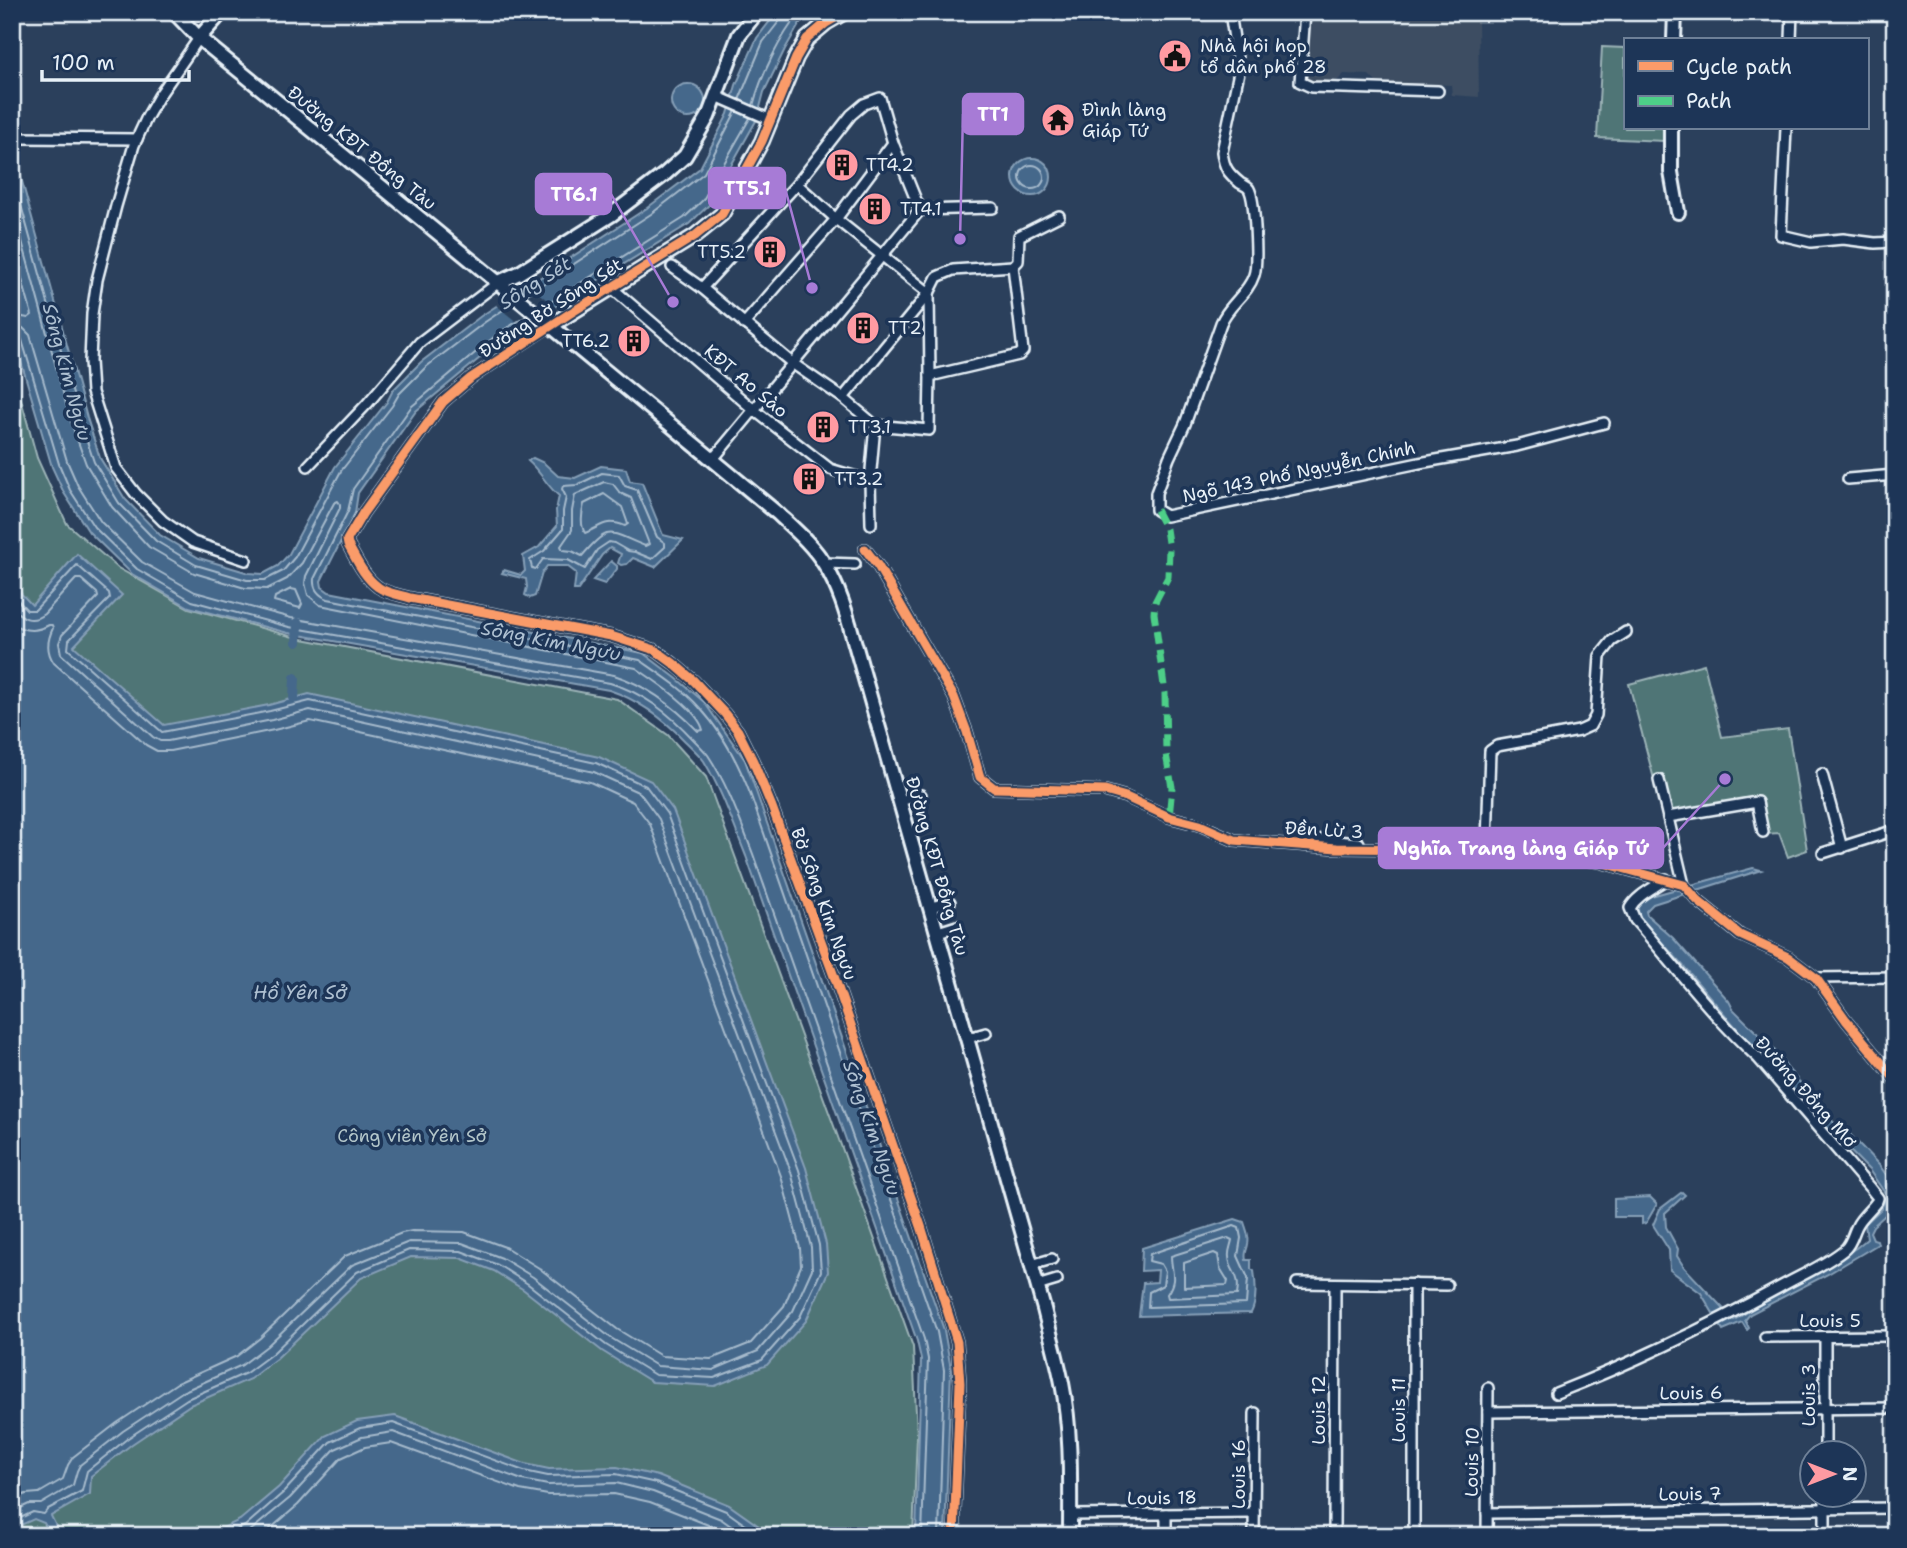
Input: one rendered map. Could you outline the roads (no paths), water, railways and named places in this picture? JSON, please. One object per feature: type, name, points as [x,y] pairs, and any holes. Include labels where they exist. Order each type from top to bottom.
[{"type":"main road","name":"Đường KĐT Đồng Tàu","points":[[174,12],[199,38],[499,282],[797,531],[824,564],[843,602],[968,1038],[1062,1383],[1070,1460],[1070,1536]]},
{"type":"main road","points":[[199,38],[222,12]]},
{"type":"main road","points":[[499,282],[519,273],[611,215],[685,156],[722,98],[739,35],[757,12]]},
{"type":"main road","name":"Đường Bờ Sông Sét","points":[[547,324],[612,288],[695,236],[722,214],[749,167],[765,117],[807,39],[845,12]]},
{"type":"main road","points":[[1674,38],[1675,12]]},
{"type":"main road","points":[[1671,130],[1671,172],[1678,212]]},
{"type":"street","name":"Ngõ 143 Phố Nguyễn Chính","points":[[1230,12],[1239,72],[1222,152],[1223,166],[1249,189],[1254,210],[1254,276],[1243,295],[1223,317],[1185,424],[1156,493],[1156,510],[1166,516],[1419,463],[1517,446],[1604,423]]},
{"type":"street","points":[[1305,12],[1300,82],[1311,87],[1438,91]]},
{"type":"street","points":[[1791,38],[1792,12]]},
{"type":"street","points":[[199,38],[147,117],[137,139],[116,206],[97,280],[90,343],[92,392],[116,468],[136,494],[163,522],[193,542],[246,560]]},
{"type":"street","points":[[722,98],[765,117]]},
{"type":"street","points":[[702,288],[797,184],[850,115],[864,104],[880,98],[893,143],[920,210]]},
{"type":"street","points":[[1786,130],[1781,235],[1811,242],[1843,239],[1875,243],[1895,242]]},
{"type":"street","points":[[19,138],[137,139]]},
{"type":"street","points":[[744,324],[836,219],[893,143]]},
{"type":"street","points":[[797,184],[836,219],[929,293]]},
{"type":"street","points":[[713,460],[920,210],[993,208]]},
{"type":"street","points":[[843,398],[929,293],[937,276],[953,270],[1013,266],[1018,261],[1019,236],[1059,216]]},
{"type":"street","points":[[930,376],[1018,355],[1023,351],[1013,266]]},
{"type":"street","points":[[672,267],[875,425],[929,430],[929,293]]},
{"type":"street","points":[[308,467],[420,342],[499,282]]},
{"type":"street","name":"KĐT Ao Sào","points":[[612,288],[754,410],[830,469],[870,481]]},
{"type":"street","name":"Đường Bờ Sông Sét","points":[[347,540],[363,513],[443,402],[471,378],[547,324]]},
{"type":"street","points":[[871,524],[870,481],[875,425]]},
{"type":"street","points":[[1848,479],[1895,475]]},
{"type":"street","name":"Bờ Sông Kim Ngưu","points":[[347,540],[363,571],[383,590],[410,598],[611,636],[655,650],[694,681],[726,714],[738,731],[772,807],[835,979],[921,1226],[957,1342],[960,1384],[954,1536]]},
{"type":"street","name":"Đền Lừ 3","points":[[864,548],[878,566],[954,697],[980,776],[994,788],[1105,791],[1234,840],[1337,848],[1434,849],[1488,843],[1600,862],[1684,884]]},
{"type":"street","points":[[824,564],[855,564]]},
{"type":"street","points":[[1488,843],[1490,751],[1497,746],[1578,731],[1590,726],[1596,715],[1600,656],[1612,641],[1626,632]]},
{"type":"street","points":[[1822,774],[1842,848]]},
{"type":"street","points":[[1659,780],[1684,884],[1740,935],[1788,957],[1816,978],[1846,1020],[1895,1079]]},
{"type":"street","points":[[900,801],[921,795]]},
{"type":"street","points":[[1668,817],[1757,803],[1763,832]]},
{"type":"street","points":[[1823,853],[1895,830]]},
{"type":"street","name":"Đường Đồng Mơ","points":[[1556,1393],[1618,1369],[1724,1318],[1823,1263],[1851,1241],[1853,1232],[1878,1198],[1758,1058],[1707,1006],[1635,920],[1630,908],[1632,904],[1666,879]]},
{"type":"street","points":[[931,907],[950,902]]},
{"type":"street","points":[[938,932],[957,926]]},
{"type":"street","points":[[1816,978],[1895,977]]},
{"type":"street","points":[[968,1038],[986,1033]]},
{"type":"street","points":[[1031,1265],[1052,1259]]},
{"type":"street","points":[[1037,1286],[1057,1280]]},
{"type":"street","points":[[1297,1283],[1447,1285]]},
{"type":"street","name":"Louis 12","points":[[1334,1536],[1335,1284]]},
{"type":"street","name":"Louis 11","points":[[1414,1284],[1414,1536]]},
{"type":"street","name":"Louis 5","points":[[1765,1337],[1895,1336]]},
{"type":"street","name":"Louis 3","points":[[1825,1337],[1825,1440]]},
{"type":"street","name":"Louis 10","points":[[1487,1536],[1488,1388]]},
{"type":"street","name":"Louis 6","points":[[1488,1412],[1895,1408]]},
{"type":"street","name":"Louis 16","points":[[1254,1536],[1255,1413]]},
{"type":"street","name":"Louis 7","points":[[1487,1513],[1798,1508]]},
{"type":"street","name":"Louis 7","points":[[1868,1508],[1895,1508]]},
{"type":"street","points":[[1825,1510],[1825,1536]]},
{"type":"street","name":"Louis 18","points":[[1070,1514],[1254,1513]]},
{"type":"street","points":[[1166,1514],[1166,1536]]},
{"type":"water","points":[[777,12],[814,12],[803,18],[785,49],[764,92],[757,119],[709,205],[689,224],[504,338],[416,411],[358,493],[355,513],[321,581],[322,587],[329,592],[643,653],[704,702],[745,760],[944,1330],[951,1369],[945,1536],[916,1536],[921,1359],[917,1341],[746,856],[722,796],[702,758],[659,717],[609,690],[288,633],[189,607],[132,574],[89,532],[64,493],[52,467],[12,331],[12,145],[100,458],[125,499],[160,535],[199,558],[249,573],[263,574],[278,566],[289,554],[335,467],[387,402],[393,390],[421,362],[481,316],[647,208],[700,168],[728,114],[736,85],[757,38]]},
{"type":"water","points":[[688,84],[700,89],[705,101],[700,113],[688,118],[676,113],[671,101],[676,89]]},
{"type":"water","points":[[1032,158],[1046,163],[1051,177],[1046,191],[1032,196],[1018,191],[1013,177],[1018,163]]},
{"type":"water","points":[[533,458],[544,463],[558,476],[575,478],[601,466],[626,469],[630,481],[642,483],[663,535],[683,540],[655,567],[633,558],[627,564],[621,565],[618,563],[621,554],[610,548],[602,555],[578,590],[574,590],[576,573],[567,566],[547,566],[535,596],[530,598],[525,595],[526,579],[502,573],[504,570],[521,575],[525,571],[523,556],[539,547],[557,526],[559,496],[528,461]]},
{"type":"water","name":"Hồ Yên Sở","points":[[77,554],[122,595],[74,646],[164,725],[269,705],[309,694],[599,757],[651,781],[673,810],[806,1168],[826,1244],[828,1272],[806,1321],[767,1365],[715,1386],[652,1382],[602,1351],[524,1290],[494,1271],[460,1258],[411,1257],[361,1278],[277,1358],[250,1379],[190,1405],[132,1444],[91,1476],[90,1494],[51,1516],[61,1536],[51,1536],[44,1523],[34,1519],[12,1529],[12,584],[32,605]]},
{"type":"water","points":[[611,561],[617,569],[605,584],[593,580]]},
{"type":"water","points":[[1753,868],[1761,870],[1653,904],[1646,911],[1647,915],[1673,938],[1729,1001],[1733,1009],[1776,1052],[1817,1105],[1834,1123],[1845,1129],[1879,1165],[1893,1184],[1895,1206],[1870,1232],[1878,1244],[1828,1274],[1750,1314],[1745,1320],[1749,1328],[1747,1330],[1742,1322],[1723,1330],[1701,1293],[1670,1270],[1669,1250],[1653,1225],[1660,1209],[1682,1192],[1685,1195],[1665,1213],[1666,1227],[1678,1249],[1677,1256],[1734,1320],[1856,1248],[1867,1239],[1865,1224],[1881,1209],[1887,1196],[1869,1170],[1798,1098],[1766,1057],[1739,1031],[1639,918],[1637,905],[1644,898]]},
{"type":"water","points":[[1650,1197],[1657,1204],[1646,1223],[1642,1224],[1642,1217],[1614,1217],[1614,1199]]},
{"type":"water","points":[[1235,1219],[1244,1222],[1248,1236],[1245,1258],[1251,1260],[1251,1269],[1254,1271],[1256,1287],[1251,1313],[1139,1316],[1143,1283],[1157,1282],[1158,1270],[1141,1271],[1142,1248]]},
{"type":"water","points":[[395,1416],[525,1464],[549,1469],[617,1467],[658,1476],[729,1505],[773,1536],[206,1536],[240,1520],[279,1487],[325,1436],[357,1421]]},
{"type":"waterway","points":[[297,642],[298,623]]},
{"type":"waterway","points":[[294,698],[295,678]]},
{"type":"place","name":"Nhà hội họp tổ dân phố 28","points":[[1175,56]]},
{"type":"place","name":"Đình làng Giáp Tứ","points":[[1058,120]]},
{"type":"place","name":"TT4.2","points":[[842,165]]},
{"type":"place","name":"TT4.1","points":[[875,209]]},
{"type":"place","name":"TT1","points":[[960,239]]},
{"type":"place","name":"TT5.2","points":[[770,252]]},
{"type":"place","name":"TT5.1","points":[[812,288]]},
{"type":"place","name":"TT6.1","points":[[673,302]]},
{"type":"place","name":"TT2","points":[[863,328]]},
{"type":"place","name":"TT6.2","points":[[634,341]]},
{"type":"place","name":"TT3.1","points":[[823,427]]},
{"type":"place","name":"TT3.2","points":[[809,479]]},
{"type":"place","name":"Nghĩa Trang làng Giáp Tứ","points":[[1725,779]]},
{"type":"water label","name":"Sông Sét","points":[[535,283]]},
{"type":"water label","name":"Sông Kim Ngưu","points":[[67,372]]},
{"type":"water label","name":"Sông Kim Ngưu","points":[[551,641]]},
{"type":"water label","name":"Sông Kim Ngưu","points":[[872,1128]]},
{"type":"park label","name":"Công viên Yên Sở","points":[[412,1136]]}]
